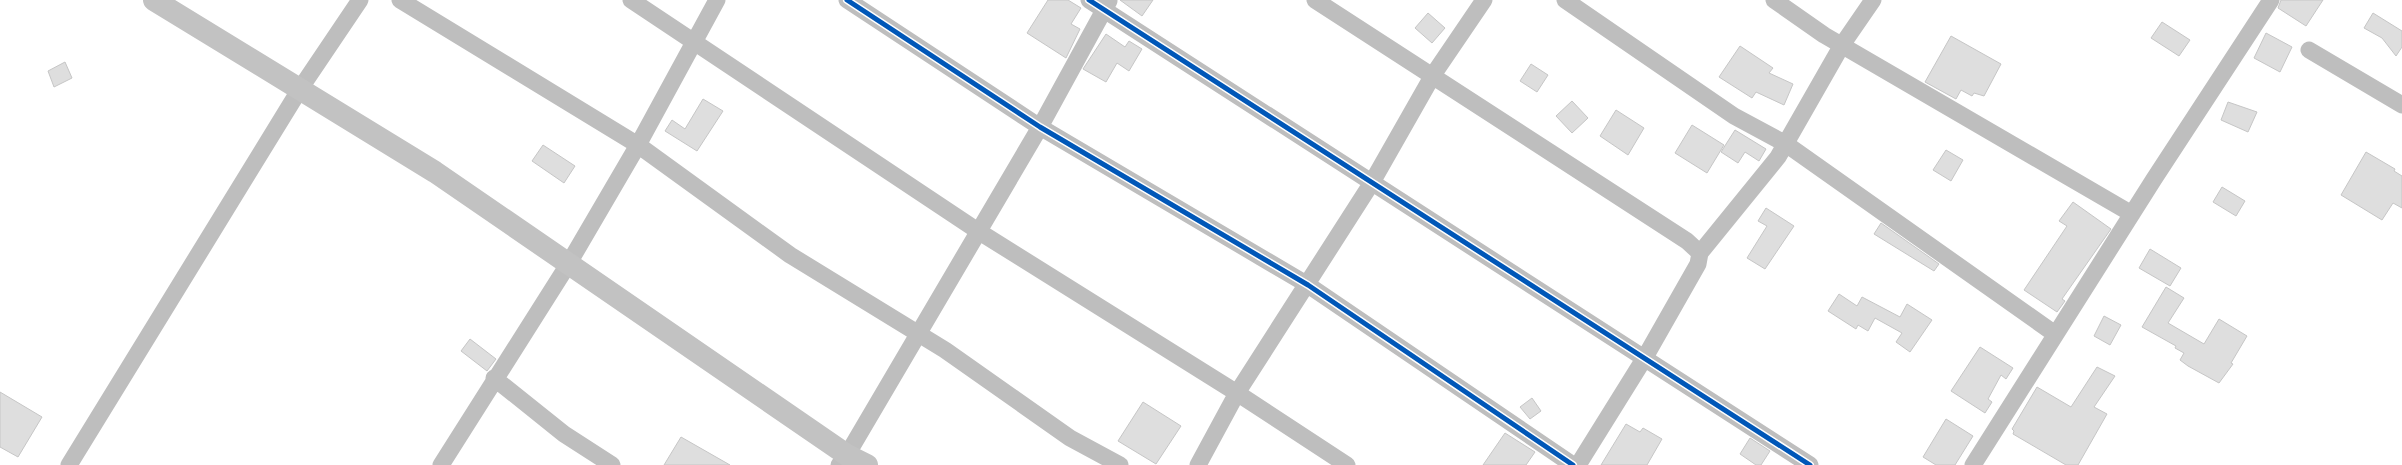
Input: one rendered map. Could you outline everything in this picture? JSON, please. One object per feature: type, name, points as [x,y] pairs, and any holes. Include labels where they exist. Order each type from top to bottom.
[{"type":"street","points":[[154,0],[435,172],[569,263],[843,460],[867,465]]},
{"type":"street","points":[[69,465],[300,89],[360,0]]},
{"type":"street","points":[[400,0],[638,145],[790,255],[918,333],[1070,438],[1120,465]]},
{"type":"street","points":[[630,0],[978,231],[1237,393],[1347,465]]},
{"type":"street","points":[[441,465],[494,378],[569,263],[638,145],[717,0]]},
{"type":"street","points":[[847,0],[1040,127],[1308,285],[1573,465]]},
{"type":"street","points":[[1089,0],[1107,5],[1370,184],[1810,465]]},
{"type":"street","points":[[1315,0],[1433,75],[1687,241],[1700,253]]},
{"type":"street","points":[[1198,465],[1237,393],[1308,285],[1370,184],[1433,75],[1484,0]]},
{"type":"street","points":[[1565,0],[1734,116],[1786,144],[2055,334]]},
{"type":"street","points":[[1774,0],[1842,45],[2132,214]]},
{"type":"street","points":[[1578,465],[1644,359],[1698,264],[1700,253],[1778,157],[1842,45],[1873,0]]},
{"type":"street","points":[[1973,465],[2055,334],[2270,0]]},
{"type":"street","points":[[843,460],[1040,127],[1107,5]]},
{"type":"street","points":[[2309,50],[2402,105]]},
{"type":"street","points":[[494,378],[564,434],[612,465]]},
{"type":"building","points":[[1048,0],[1068,0],[1081,8],[1071,24],[1080,29],[1066,58],[1027,33]]},
{"type":"building","points":[[1120,0],[1153,0],[1142,16]]},
{"type":"building","points":[[2281,0],[2323,0],[2306,26],[2278,8]]},
{"type":"building","points":[[1428,13],[1445,28],[1432,43],[1415,28]]},
{"type":"building","points":[[2373,13],[2402,31],[2402,47],[2396,56],[2382,38],[2364,28]]},
{"type":"building","points":[[2162,22],[2190,40],[2179,56],[2151,38]]},
{"type":"building","points":[[2266,33],[2292,47],[2280,72],[2254,58]]},
{"type":"building","points":[[1106,34],[1125,47],[1129,41],[1142,49],[1129,71],[1117,63],[1106,82],[1083,69]]},
{"type":"building","points":[[1951,36],[2001,64],[1984,96],[1974,93],[1972,96],[1961,90],[1956,99],[1925,82]]},
{"type":"building","points":[[1740,46],[1773,68],[1769,73],[1793,84],[1784,105],[1756,92],[1752,98],[1719,77]]},
{"type":"building","points":[[65,62],[72,78],[54,87],[48,71]]},
{"type":"building","points":[[1531,64],[1548,75],[1537,92],[1520,81]]},
{"type":"building","points":[[703,99],[723,111],[697,151],[665,131],[672,120],[685,129]]},
{"type":"building","points":[[1572,101],[1588,118],[1572,133],[1556,116]]},
{"type":"building","points":[[2228,102],[2257,112],[2248,132],[2221,120]]},
{"type":"building","points":[[1616,110],[1644,128],[1628,155],[1600,136]]},
{"type":"building","points":[[1692,125],[1724,145],[1707,173],[1675,153]]},
{"type":"building","points":[[1735,130],[1766,149],[1759,161],[1745,152],[1738,163],[1721,152]]},
{"type":"building","points":[[543,145],[575,166],[564,183],[532,161]]},
{"type":"building","points":[[1946,150],[1963,160],[1951,181],[1933,170]]},
{"type":"building","points":[[2366,152],[2395,169],[2394,171],[2402,176],[2402,208],[2393,203],[2382,220],[2341,195]]},
{"type":"building","points":[[2222,187],[2245,201],[2236,216],[2213,202]]},
{"type":"building","points":[[2073,202],[2111,229],[2062,299],[2065,301],[2057,312],[2024,290],[2067,226],[2059,221]]},
{"type":"building","points":[[1766,208],[1794,226],[1765,269],[1747,258],[1767,226],[1758,221]]},
{"type":"building","points":[[1881,223],[1939,264],[1934,271],[1874,234]]},
{"type":"building","points":[[2150,249],[2181,268],[2170,286],[2139,268]]},
{"type":"building","points":[[2166,287],[2184,298],[2168,323],[2204,344],[2219,319],[2247,336],[2231,363],[2233,364],[2219,383],[2180,360],[2184,353],[2175,348],[2176,346],[2142,327]]},
{"type":"building","points":[[1839,294],[1857,306],[1862,297],[1900,317],[1907,304],[1932,320],[1910,352],[1896,342],[1902,333],[1875,318],[1868,331],[1858,325],[1856,329],[1828,311]]},
{"type":"building","points":[[2104,316],[2121,325],[2110,345],[2094,336]]},
{"type":"building","points":[[470,339],[496,359],[487,371],[461,351]]},
{"type":"building","points":[[1980,347],[2013,368],[2006,379],[2001,375],[1988,399],[1992,402],[1985,413],[1951,391]]},
{"type":"building","points":[[2097,367],[2115,376],[2094,407],[2107,414],[2078,465],[2066,465],[2013,434],[2014,431],[2012,429],[2037,387],[2071,407]]},
{"type":"building","points":[[0,392],[42,417],[18,457],[0,447]]},
{"type":"building","points":[[1532,398],[1541,411],[1530,419],[1520,407]]},
{"type":"building","points":[[1143,402],[1181,426],[1156,464],[1118,441]]},
{"type":"building","points":[[1946,419],[1973,436],[1955,465],[1936,465],[1923,457]]},
{"type":"building","points":[[1626,424],[1640,432],[1643,428],[1662,439],[1647,465],[1601,465]]},
{"type":"building","points":[[1505,433],[1535,452],[1526,465],[1483,465]]},
{"type":"building","points":[[681,437],[730,465],[664,465]]},
{"type":"building","points":[[1750,438],[1770,451],[1761,465],[1756,465],[1740,454]]},
{"type":"cycle path","points":[[847,0],[1040,127],[1308,285],[1573,465]]},
{"type":"cycle path","points":[[1089,0],[1810,465]]}]
